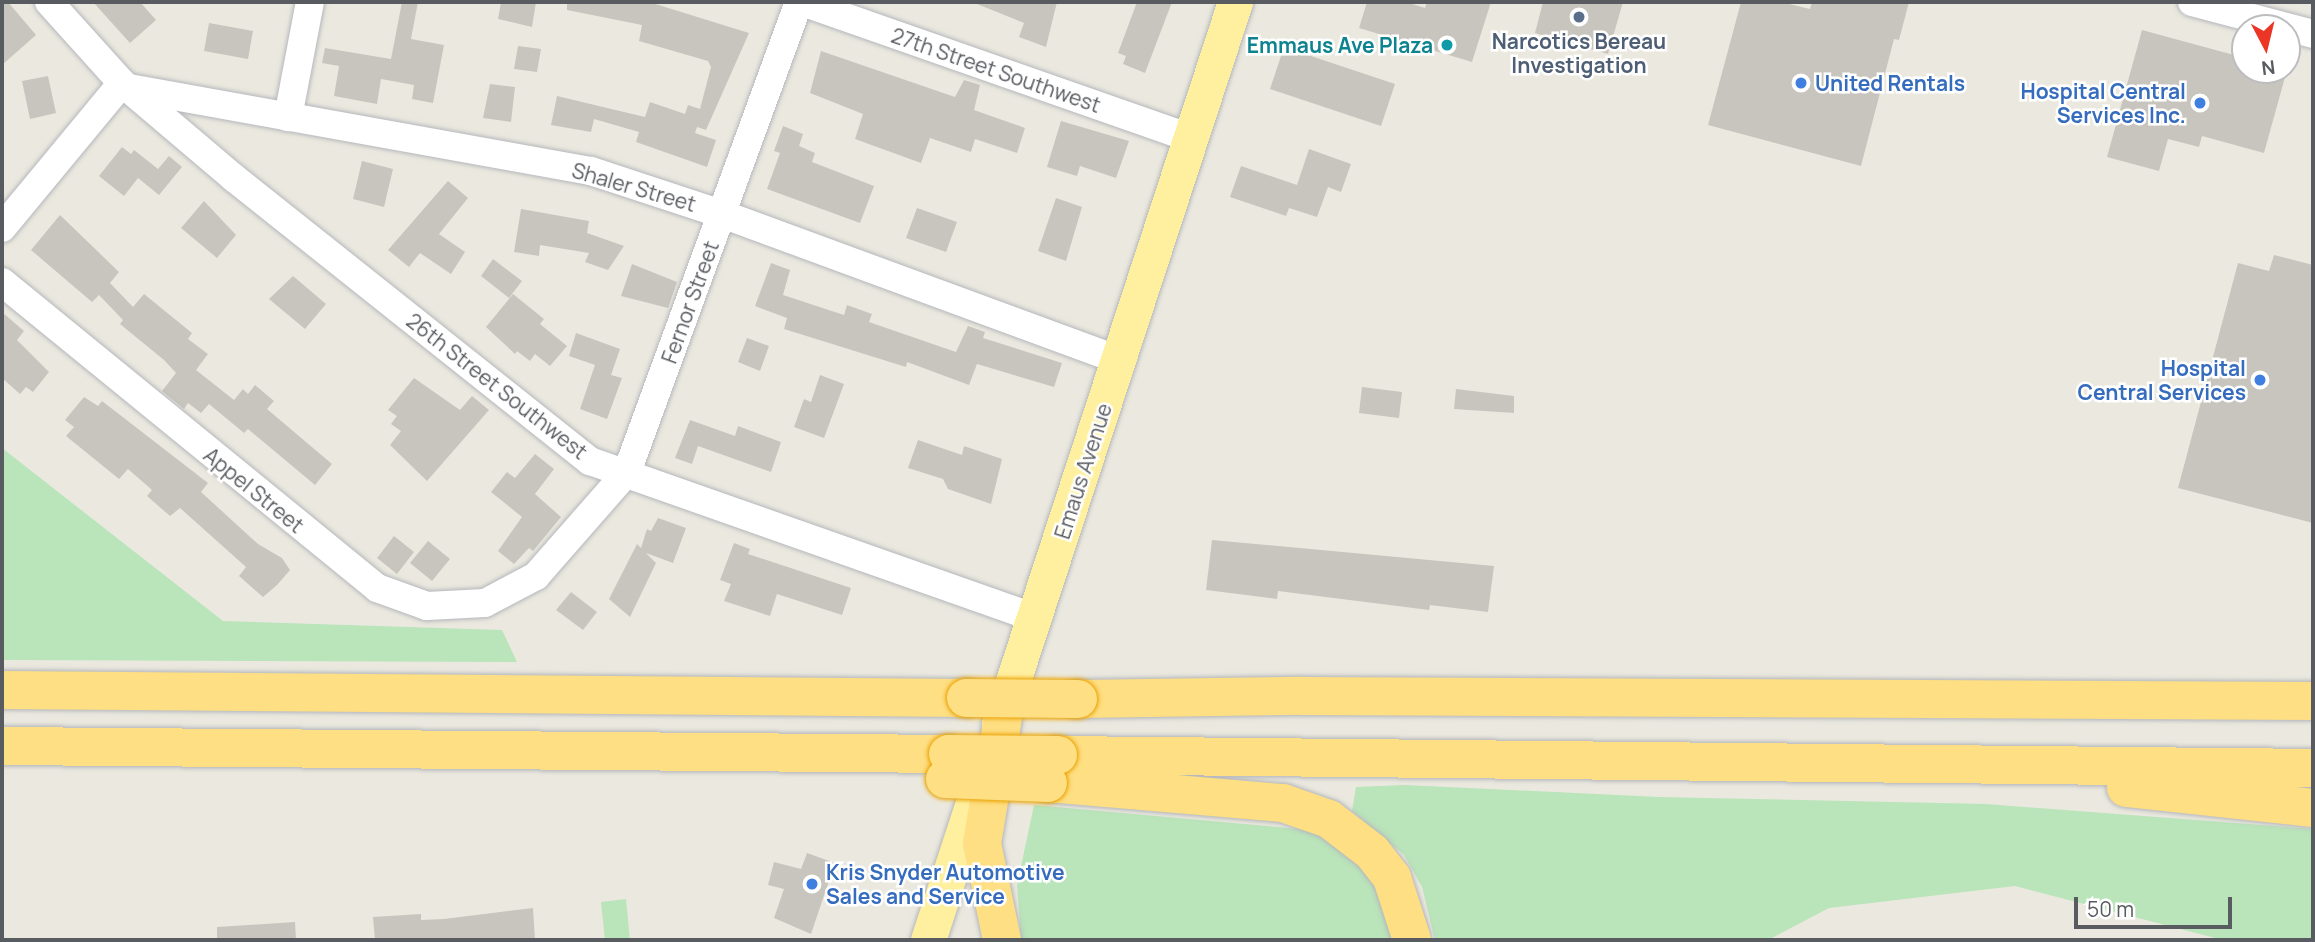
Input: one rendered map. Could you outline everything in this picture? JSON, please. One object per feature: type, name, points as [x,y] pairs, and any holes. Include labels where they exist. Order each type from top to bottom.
[{"type":"highway","points":[[2,690],[1078,699],[2313,701]]},
{"type":"highway","points":[[2236,700],[2313,692]]},
{"type":"highway","points":[[1002,940],[982,843],[1005,706]]},
{"type":"highway","points":[[2,746],[1053,769],[1891,764],[2313,768]]},
{"type":"highway","points":[[2,762],[943,766]]},
{"type":"highway","points":[[1891,764],[2313,807]]},
{"type":"highway","points":[[1053,769],[1283,803],[1329,819],[1372,852],[1392,878],[1412,940]]},
{"type":"main road","name":"Emaus Avenue","points":[[928,940],[1235,2]]},
{"type":"street","name":"26th Street Southwest","points":[[49,2],[125,86],[234,178],[590,461],[1035,618]]},
{"type":"street","points":[[288,117],[310,2]]},
{"type":"street","name":"27th Street Southwest","points":[[801,2],[1191,138]]},
{"type":"street","name":"Fernor Street","points":[[536,576],[627,472],[801,2]]},
{"type":"street","points":[[2192,2],[2313,34]]},
{"type":"street","name":"Shaler Street","points":[[125,86],[590,171],[722,214],[1119,360]]},
{"type":"street","points":[[2,229],[125,86]]},
{"type":"street","name":"Appel Street","points":[[2,282],[377,588],[427,606],[456,607],[494,599],[536,576]]},
{"type":"green space","points":[[2,448],[223,621],[502,630],[517,662],[2,660]]},
{"type":"green space","points":[[1405,785],[1659,797],[1986,804],[2313,829],[2313,940],[2223,940],[2015,886],[1829,908],[1768,940],[1435,940],[1422,887],[1404,855],[1352,811],[1356,787]]},
{"type":"green space","points":[[1034,805],[1311,830],[1369,863],[1404,940],[1021,940],[1017,885]]},
{"type":"green space","points":[[626,899],[630,940],[605,940],[601,902]]},
{"type":"building","points":[[2,2],[8,2],[36,35],[2,65]]},
{"type":"building","points":[[93,2],[140,2],[156,20],[130,43]]},
{"type":"building","points":[[402,2],[418,2],[411,39],[444,45],[433,103],[412,99],[414,85],[381,79],[377,104],[334,96],[339,66],[322,63],[325,48],[391,59]]},
{"type":"building","points":[[501,2],[536,2],[532,27],[498,19]]},
{"type":"building","points":[[567,2],[649,2],[749,33],[706,130],[697,127],[695,133],[716,140],[707,167],[636,142],[639,132],[594,119],[591,132],[551,125],[557,96],[645,117],[650,102],[685,114],[688,105],[700,109],[711,67],[708,61],[639,41],[642,25],[567,10]]},
{"type":"building","points":[[972,2],[1057,2],[1046,47],[1019,37],[1024,23]]},
{"type":"building","points":[[1137,2],[1172,2],[1145,73],[1123,64],[1126,56],[1118,53]]},
{"type":"building","name":"Emmaus Ave Plaza","points":[[1367,2],[1406,2],[1425,8],[1427,2],[1491,2],[1472,62],[1359,28]]},
{"type":"building","name":"Narcotics Bereau Investigation","points":[[1543,2],[1623,2],[1608,54],[1535,33]]},
{"type":"building","name":"United Rentals","points":[[1741,2],[1781,2],[1810,9],[1812,2],[1909,2],[1899,40],[1894,39],[1861,166],[1708,125]]},
{"type":"building","points":[[209,23],[253,31],[248,59],[204,51]]},
{"type":"building","name":"Hospital Central Services Inc.","points":[[2142,30],[2231,54],[2231,84],[2283,84],[2264,153],[2202,136],[2199,147],[2168,139],[2159,171],[2107,157]]},
{"type":"building","points":[[518,46],[541,49],[537,72],[514,69]]},
{"type":"building","points":[[1284,47],[1395,84],[1381,126],[1270,89]]},
{"type":"building","points":[[821,51],[955,97],[964,80],[980,85],[974,110],[1025,128],[1017,153],[975,139],[971,152],[930,138],[921,163],[855,139],[863,114],[810,93]]},
{"type":"building","points":[[48,76],[56,113],[30,119],[22,81]]},
{"type":"building","points":[[490,84],[515,87],[511,122],[483,118]]},
{"type":"building","points":[[1061,121],[1129,141],[1116,178],[1080,166],[1077,176],[1047,167]]},
{"type":"building","points":[[783,126],[803,134],[799,146],[815,153],[812,162],[874,186],[860,223],[767,189],[780,153],[774,151]]},
{"type":"building","points":[[122,147],[131,154],[134,150],[158,169],[169,156],[182,167],[159,195],[138,178],[124,196],[99,176]]},
{"type":"building","points":[[1309,149],[1351,164],[1341,192],[1328,187],[1317,217],[1289,208],[1286,216],[1230,197],[1241,166],[1297,185]]},
{"type":"building","points":[[362,161],[393,169],[384,207],[353,199]]},
{"type":"building","points":[[448,181],[468,198],[439,234],[465,252],[451,274],[420,253],[409,267],[388,250]]},
{"type":"building","points":[[1056,198],[1082,207],[1066,261],[1038,251]]},
{"type":"building","points":[[204,201],[236,235],[217,258],[181,228]]},
{"type":"building","points":[[917,208],[957,222],[946,252],[906,238]]},
{"type":"building","points":[[521,209],[589,221],[587,233],[624,246],[608,270],[585,262],[589,253],[540,245],[539,256],[514,252]]},
{"type":"building","points":[[60,215],[119,272],[110,283],[133,307],[144,294],[192,333],[188,339],[208,354],[196,370],[234,400],[243,389],[248,394],[255,385],[274,401],[267,409],[332,464],[315,485],[248,429],[244,433],[209,404],[201,413],[188,403],[184,409],[162,391],[176,373],[164,360],[120,324],[123,320],[99,295],[92,302],[31,250]]},
{"type":"building","name":"Hospital Central Services","points":[[2274,255],[2313,265],[2313,523],[2178,488],[2238,263],[2269,271]]},
{"type":"building","points":[[493,259],[522,281],[509,298],[481,276]]},
{"type":"building","points":[[771,263],[790,270],[783,295],[844,315],[847,305],[872,314],[869,322],[956,352],[968,326],[985,332],[983,338],[1062,363],[1054,387],[977,364],[969,385],[907,362],[906,367],[784,329],[787,318],[755,306]]},
{"type":"building","points":[[632,264],[677,282],[668,308],[621,296]]},
{"type":"building","points":[[293,276],[326,304],[305,329],[269,299]]},
{"type":"building","points":[[513,294],[544,319],[540,324],[567,346],[550,366],[535,354],[530,361],[517,351],[515,354],[486,327]]},
{"type":"building","points":[[2,312],[24,331],[17,340],[49,372],[33,392],[26,387],[20,394],[2,378]]},
{"type":"building","points":[[576,333],[620,349],[611,375],[622,378],[607,419],[580,409],[595,365],[569,356]]},
{"type":"building","points":[[747,338],[769,346],[760,371],[738,362]]},
{"type":"building","points":[[820,375],[844,384],[824,438],[794,427],[804,399],[811,402]]},
{"type":"building","points":[[414,378],[460,410],[472,396],[489,410],[427,481],[390,445],[401,431],[391,424],[397,416],[388,410]]},
{"type":"building","points":[[1362,387],[1402,392],[1399,418],[1359,413]]},
{"type":"building","points":[[1456,389],[1514,396],[1514,413],[1454,409]]},
{"type":"building","points":[[84,397],[98,406],[102,401],[208,483],[201,492],[258,544],[282,558],[290,570],[277,585],[263,597],[239,576],[246,567],[180,508],[170,516],[147,496],[152,490],[128,469],[119,479],[66,436],[74,427],[65,420]]},
{"type":"building","points":[[690,420],[735,436],[738,426],[781,442],[771,472],[698,446],[692,464],[675,458]]},
{"type":"building","points":[[918,440],[962,455],[964,446],[1002,459],[991,504],[948,489],[943,479],[908,468]]},
{"type":"building","points":[[535,454],[554,469],[535,494],[561,517],[533,551],[529,548],[514,564],[498,551],[522,517],[491,492],[507,472],[515,478]]},
{"type":"building","points":[[658,518],[686,528],[673,563],[646,553],[656,563],[630,617],[609,599],[637,544],[641,548],[647,529],[651,531]]},
{"type":"building","points":[[394,536],[414,552],[397,574],[377,558]]},
{"type":"building","points":[[1212,540],[1494,566],[1488,612],[1430,605],[1429,610],[1278,591],[1277,599],[1206,590]]},
{"type":"building","points":[[428,541],[450,559],[432,581],[410,563]]},
{"type":"building","points":[[734,543],[750,549],[748,554],[851,588],[842,615],[777,594],[770,616],[724,601],[731,584],[720,580]]},
{"type":"building","points":[[571,592],[597,612],[583,630],[556,610]]},
{"type":"building","name":"Kris Snyder Automotive Sales and Service","points":[[807,853],[835,863],[811,934],[774,918],[784,889],[768,885],[774,862],[801,869]]},
{"type":"building","points":[[533,908],[535,940],[375,940],[373,917],[421,914],[421,920],[444,919]]},
{"type":"building","points":[[295,922],[296,940],[217,940],[217,927]]},
{"type":"place","name":"Narcotics Bereau Investigation","points":[[1579,17]]},
{"type":"place","name":"Emmaus Ave Plaza","points":[[1447,45]]},
{"type":"place","name":"United Rentals","points":[[1801,83]]},
{"type":"place","name":"Hospital Central Services Inc.","points":[[2200,103]]},
{"type":"place","name":"Hospital Central Services","points":[[2260,380]]},
{"type":"place","name":"Kris Snyder Automotive Sales and Service","points":[[812,884]]}]
